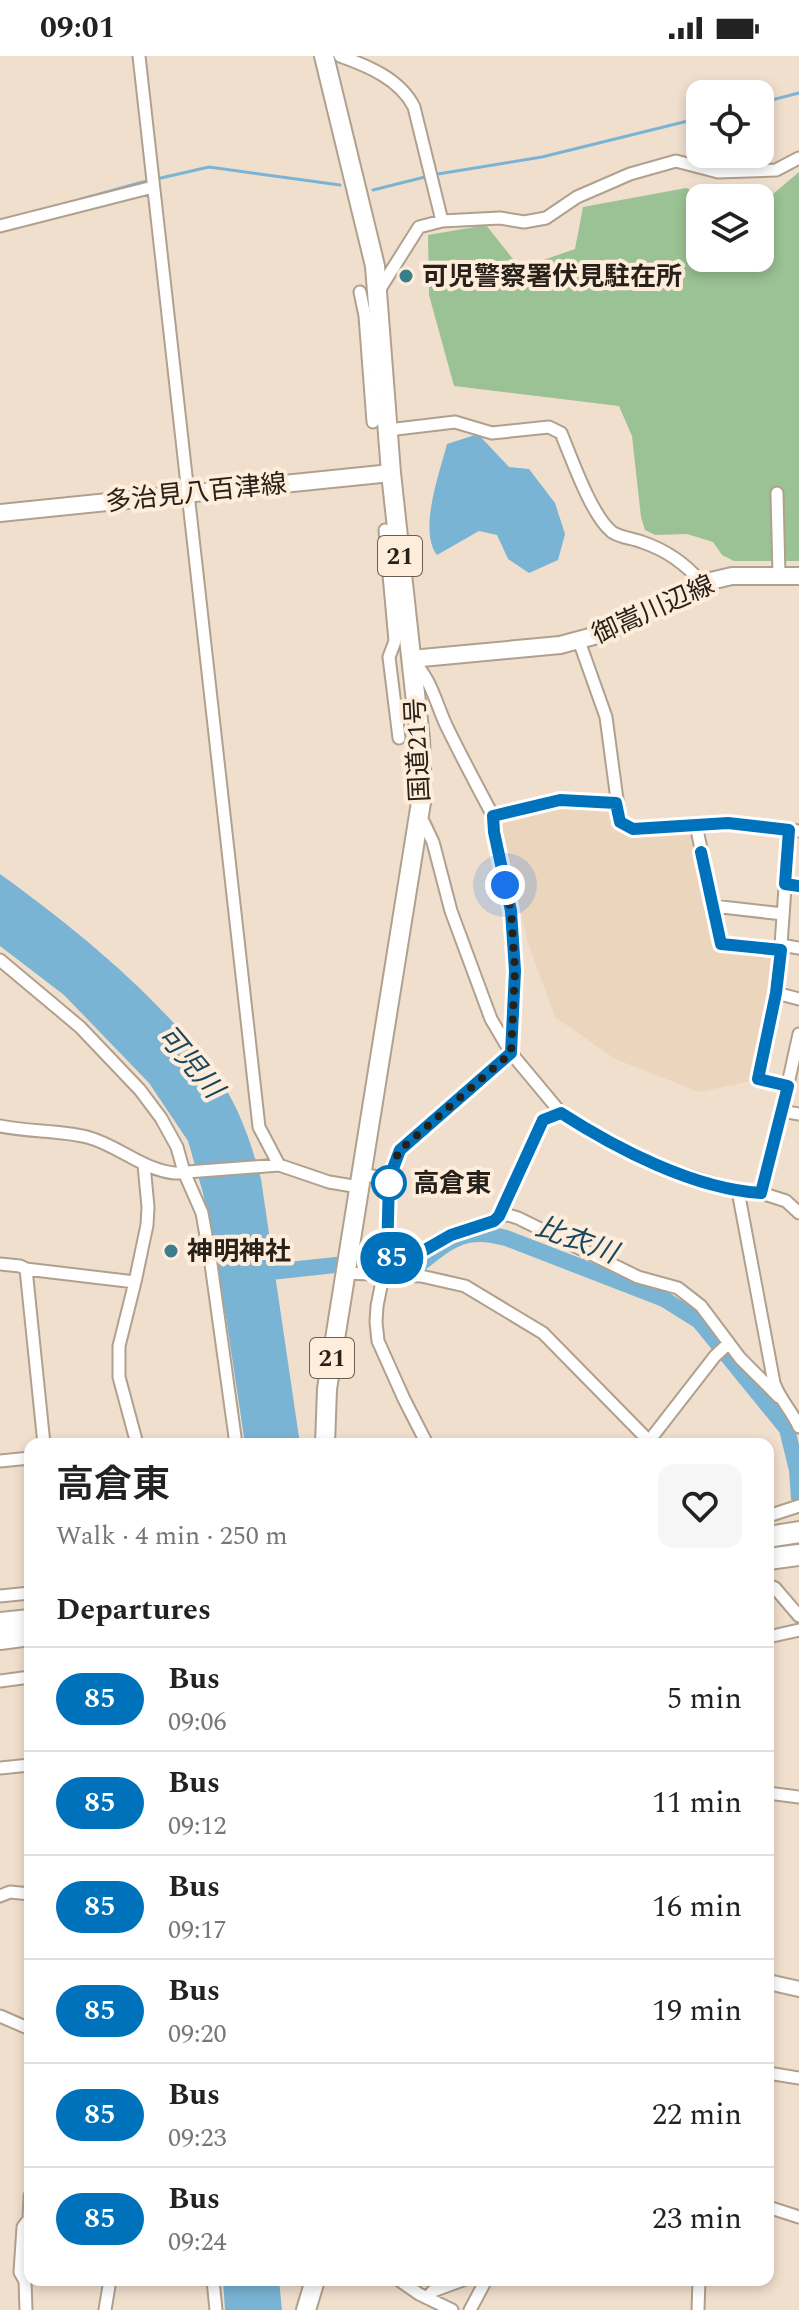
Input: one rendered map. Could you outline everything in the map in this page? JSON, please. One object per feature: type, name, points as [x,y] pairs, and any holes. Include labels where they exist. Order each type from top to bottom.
[{"type":"highway","name":"国道21号","points":[[324,56],[370,239],[369,292],[381,426],[391,473],[420,739],[422,796],[327,1389],[325,1438]]},
{"type":"highway","points":[[774,1558],[795,1555]]},
{"type":"highway","points":[[0,1623],[24,1621]]},
{"type":"highway","points":[[0,1639],[24,1636]]},
{"type":"highway","points":[[306,2310],[313,2286]]},
{"type":"main road","name":"多治見八百津線","points":[[0,513],[391,473]]},
{"type":"main road","name":"御嵩川辺線","points":[[411,659],[579,641],[605,633],[702,583],[732,576],[799,576]]},
{"type":"street","points":[[139,56],[259,1127],[273,1165]]},
{"type":"street","points":[[340,56],[382,75],[410,98],[442,221]]},
{"type":"street","points":[[369,292],[419,227],[442,221],[500,218],[524,222],[546,218],[577,197],[676,161],[718,172],[776,170],[799,158]]},
{"type":"street","points":[[0,226],[153,187]]},
{"type":"street","points":[[381,426],[455,422],[492,433],[549,427],[561,433],[589,497],[611,530],[622,537],[669,553],[702,583]]},
{"type":"street","points":[[777,493],[779,575]]},
{"type":"street","points":[[385,530],[395,641],[389,657],[399,738]]},
{"type":"street","points":[[579,641],[606,717],[620,822],[633,829],[728,823],[794,831],[785,884],[776,993],[758,1079],[788,1086]]},
{"type":"street","points":[[411,659],[430,681],[446,725],[493,816],[511,911],[515,971],[511,1053],[400,1150],[389,1179],[387,1257],[377,1306],[378,1341],[424,1438]]},
{"type":"street","points":[[493,816],[560,800],[616,803]]},
{"type":"street","points":[[419,820],[424,823],[433,842],[451,911],[491,1019],[511,1053],[561,1113],[598,1137],[657,1166],[738,1191],[761,1193],[786,1201],[799,1213]]},
{"type":"street","points":[[696,825],[721,944],[799,948]]},
{"type":"street","points":[[785,884],[799,886]]},
{"type":"street","points":[[713,906],[783,914]]},
{"type":"street","points":[[0,960],[80,1027],[140,1090],[177,1147],[202,1213],[235,1438]]},
{"type":"street","points":[[776,993],[799,999]]},
{"type":"street","points":[[761,1193],[799,1034]]},
{"type":"street","points":[[782,1111],[799,1114]]},
{"type":"street","points":[[387,1257],[409,1259],[451,1235],[494,1221],[543,1120],[561,1113]]},
{"type":"street","points":[[0,1126],[88,1137],[162,1172],[273,1165],[329,1182],[389,1179]]},
{"type":"street","points":[[135,1438],[119,1377],[119,1346],[135,1282],[148,1207],[144,1165]]},
{"type":"street","points":[[738,1191],[779,1397]]},
{"type":"street","points":[[499,1216],[518,1218],[638,1277],[678,1288],[701,1306],[729,1343],[779,1397],[799,1427]]},
{"type":"street","points":[[0,1264],[135,1282]]},
{"type":"street","points":[[346,1264],[384,1275],[421,1276],[465,1286],[543,1333],[646,1438]]},
{"type":"street","points":[[26,1269],[43,1438]]},
{"type":"street","points":[[653,1438],[715,1356],[729,1343]]},
{"type":"street","points":[[0,1461],[24,1459]]},
{"type":"street","points":[[774,1514],[799,1506]]},
{"type":"street","points":[[774,1588],[799,1616]]},
{"type":"street","points":[[0,1596],[24,1594]]},
{"type":"street","points":[[774,1636],[799,1630]]},
{"type":"street","points":[[0,1681],[24,1678]]},
{"type":"street","points":[[0,1768],[24,1766]]},
{"type":"street","points":[[774,1794],[799,1797]]},
{"type":"street","points":[[0,1896],[10,1892],[24,1893]]},
{"type":"street","points":[[774,1983],[799,1989]]},
{"type":"street","points":[[0,2016],[24,2026]]},
{"type":"street","points":[[774,2074],[799,2078]]},
{"type":"street","points":[[774,2209],[799,2217]]},
{"type":"street","points":[[24,2226],[20,2272],[24,2279]]},
{"type":"street","points":[[25,2286],[26,2310]]},
{"type":"street","points":[[105,2310],[109,2286]]},
{"type":"street","points":[[214,2286],[216,2310]]},
{"type":"street","points":[[408,2286],[452,2310]]},
{"type":"street","points":[[427,2298],[433,2291],[447,2286]]},
{"type":"street","points":[[470,2310],[483,2286]]},
{"type":"street","points":[[698,2310],[699,2286]]},
{"type":"shaded area","points":[[565,803],[609,807],[614,826],[629,835],[692,830],[716,948],[775,957],[752,1081],[699,1092],[615,1059],[555,1017],[528,943],[498,816]]},
{"type":"green space","points":[[799,172],[799,561],[734,561],[722,555],[713,542],[687,534],[655,535],[645,530],[632,436],[619,406],[454,386],[429,295],[428,235],[486,225],[520,268],[575,249],[583,207],[686,188],[686,272],[774,272],[774,193]]},
{"type":"water","points":[[478,434],[509,467],[529,469],[555,503],[565,534],[558,560],[529,573],[508,559],[497,535],[479,531],[437,555],[432,544],[430,516],[447,444]]},
{"type":"water","name":"可児川","points":[[0,874],[60,919],[148,996],[200,1053],[222,1083],[250,1142],[261,1179],[299,1438],[244,1438],[203,1193],[188,1141],[149,1083],[64,995],[0,946]]},
{"type":"water","points":[[223,2286],[280,2286],[282,2310],[225,2310]]},
{"type":"waterway","points":[[774,99],[799,93]]},
{"type":"waterway","points":[[438,174],[542,157],[686,121]]},
{"type":"waterway","points":[[46,209],[209,167],[340,185]]},
{"type":"waterway","points":[[373,190],[425,177]]},
{"type":"waterway","name":"比衣川","points":[[256,1272],[364,1262],[417,1266],[448,1243],[479,1234],[506,1238],[664,1299],[699,1321],[787,1429],[797,1470],[799,1498]]},
{"type":"bus line","name":"85","points":[[701,852],[721,944],[781,950],[776,993],[758,1079],[788,1086],[761,1193],[738,1191],[657,1166],[598,1137],[561,1113],[543,1120],[494,1221],[451,1235],[409,1259],[387,1257],[389,1179],[400,1150],[511,1053],[515,971],[511,911],[493,816],[560,800],[616,803],[620,822],[633,829],[728,823],[789,830],[785,884],[799,886]]},
{"type":"place","name":"可児警察署伏見駐在所","points":[[406,276]]},
{"type":"place","name":"高倉東","points":[[389,1183]]},
{"type":"place","name":"神明神社","points":[[171,1251]]},
{"type":"route","points":[[389,1183],[400,1150],[511,1053],[515,971],[511,911],[505,885]]}]
